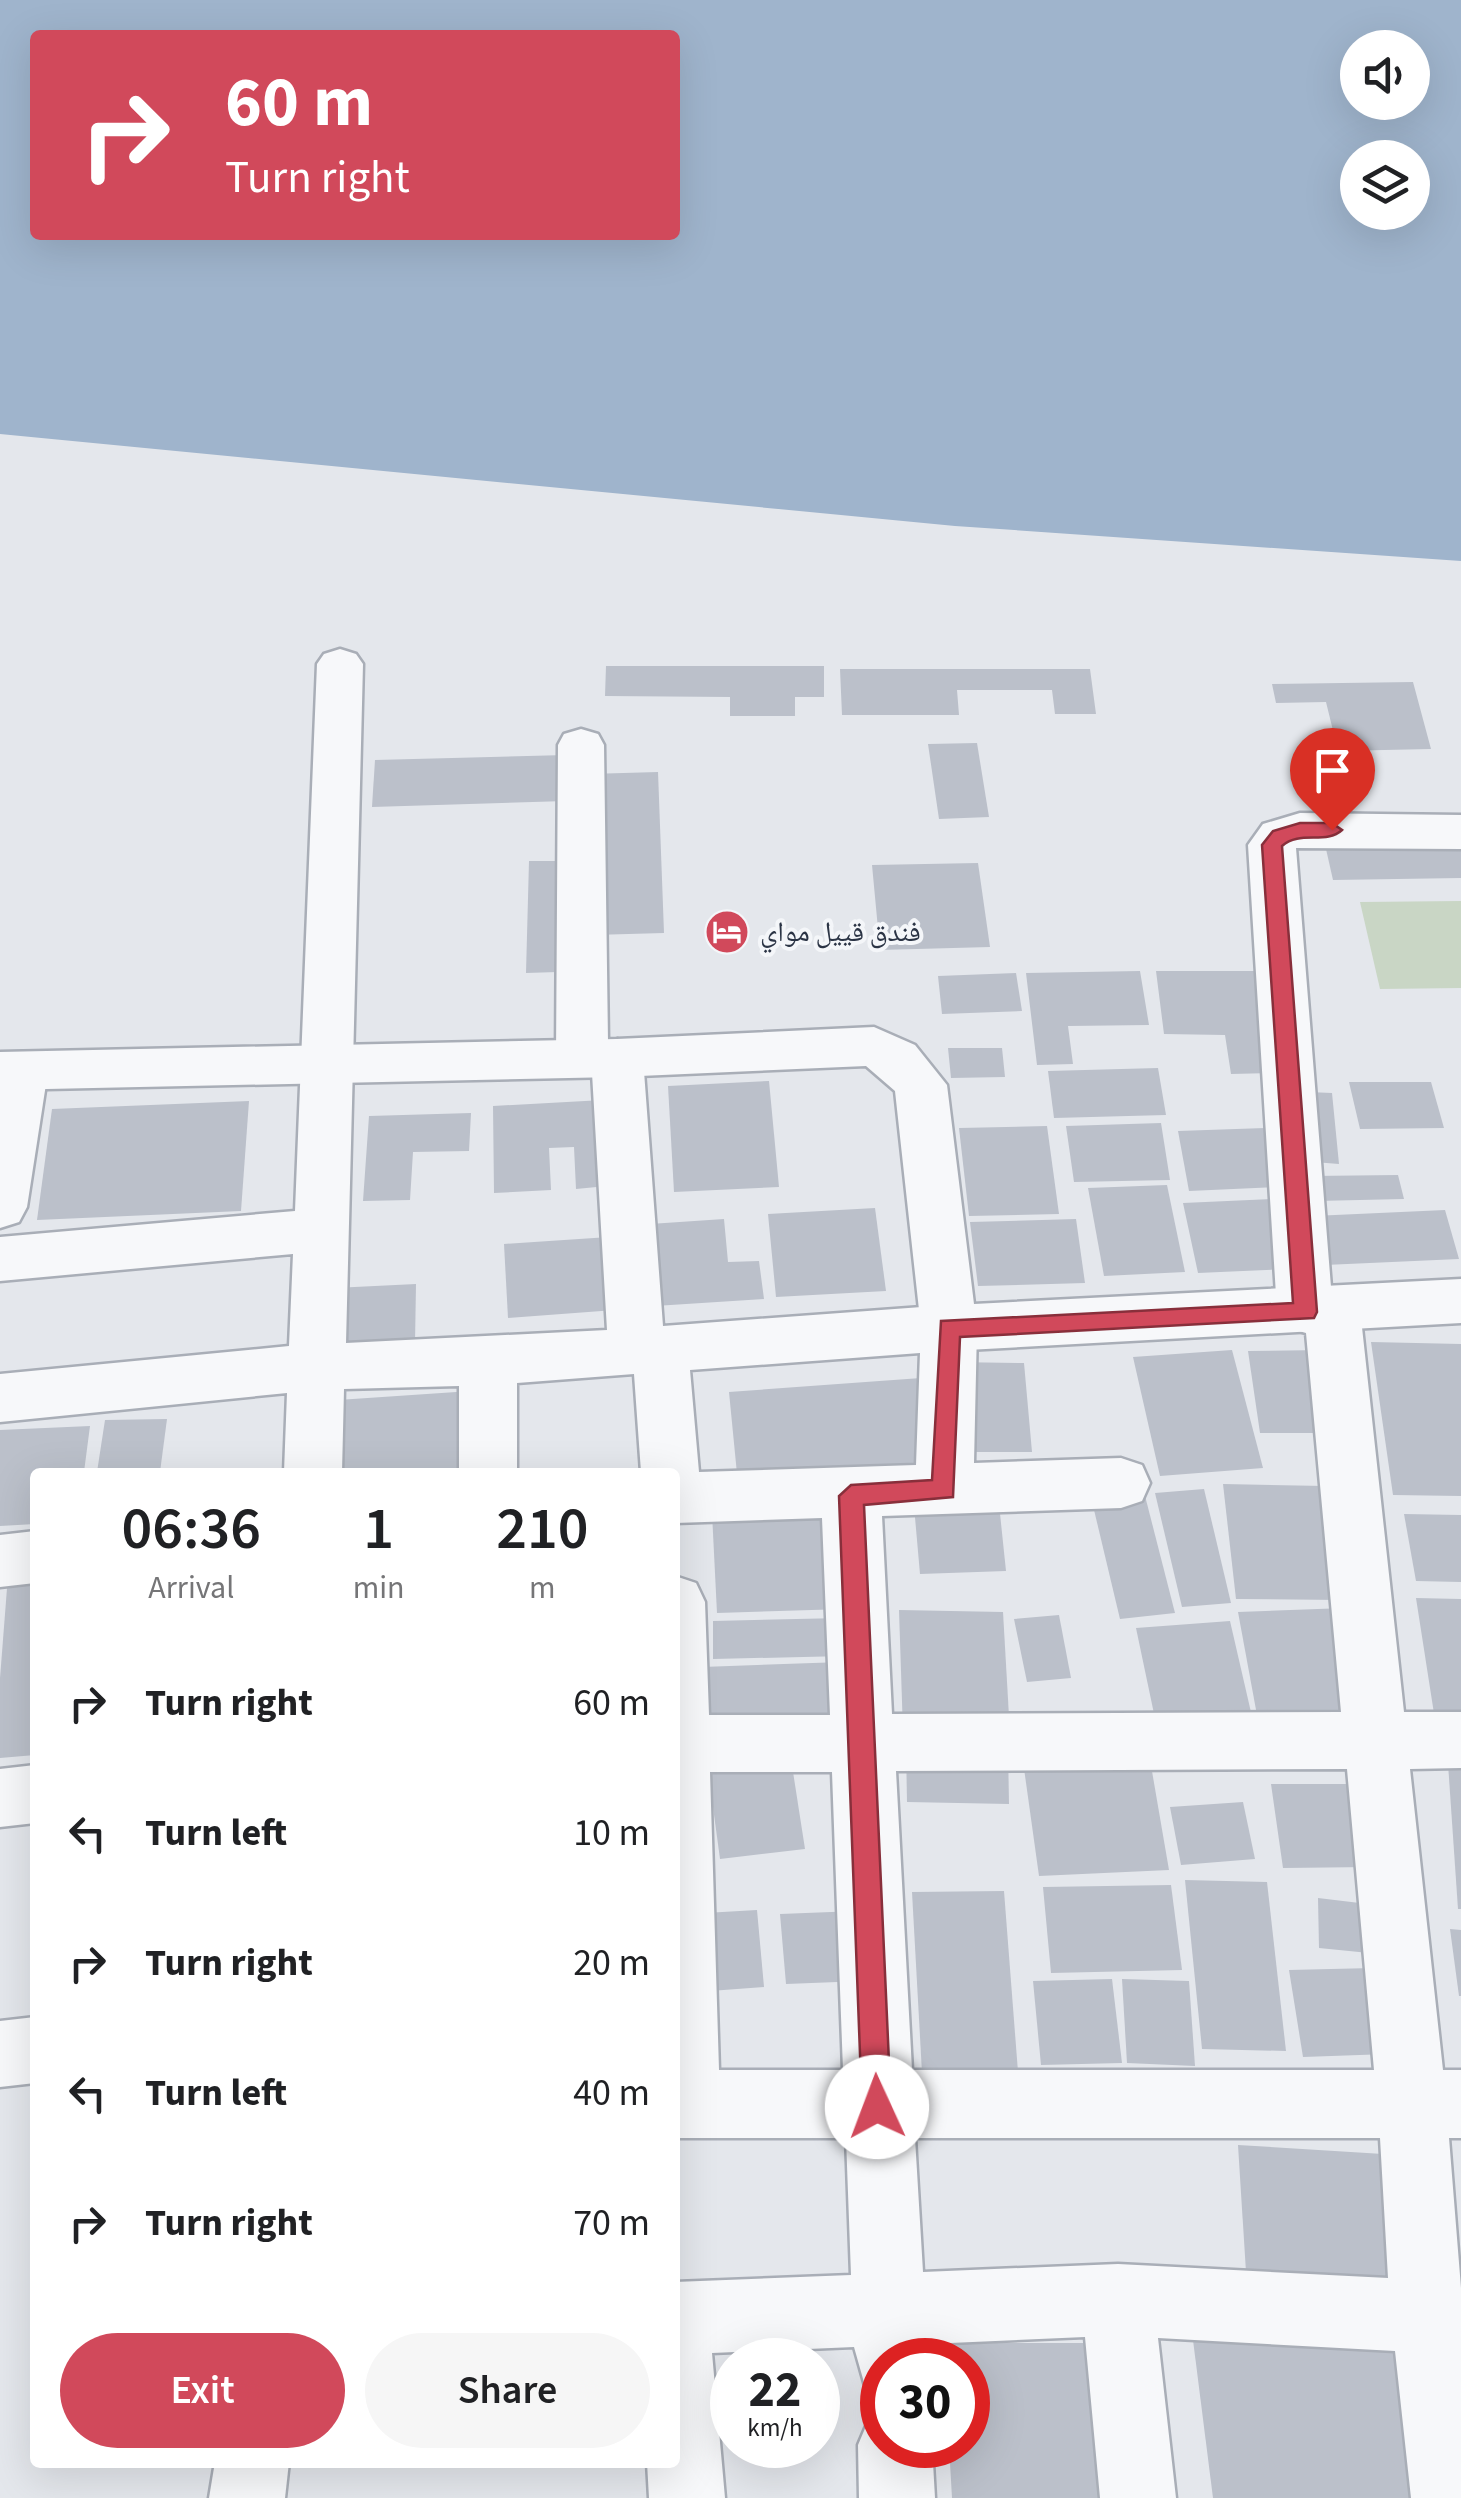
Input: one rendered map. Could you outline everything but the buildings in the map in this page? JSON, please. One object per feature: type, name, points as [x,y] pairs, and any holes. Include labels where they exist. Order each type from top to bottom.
[{"type":"street","points":[[313,1468],[340,664]]},
{"type":"street","points":[[581,745],[600,1058],[669,1468]]},
{"type":"street","points":[[1449,2498],[1427,2316],[1436,2104],[1373,1740],[1319,1310],[1272,845],[1280,836],[1300,830],[1461,832]]},
{"type":"street","points":[[0,1207],[11,1071],[600,1058],[874,1046],[897,1058],[921,1085],[949,1328],[944,1490]]},
{"type":"street","points":[[0,1259],[320,1230]]},
{"type":"street","points":[[0,1398],[318,1367],[488,1362],[949,1328],[1461,1301]]},
{"type":"street","points":[[488,1362],[488,1468]]},
{"type":"street","points":[[680,1498],[851,1496],[1121,1483]]},
{"type":"street","points":[[851,1496],[890,2333]]},
{"type":"street","points":[[0,1561],[30,1558]]},
{"type":"street","points":[[680,1728],[862,1744],[1461,1740]]},
{"type":"street","points":[[0,1798],[30,1795]]},
{"type":"street","points":[[0,2054],[30,2051]]},
{"type":"street","points":[[680,2104],[1436,2104]]},
{"type":"street","points":[[680,2318],[890,2333],[1118,2300],[1427,2316]]},
{"type":"street","points":[[1118,2300],[1138,2498]]},
{"type":"street","points":[[680,2412],[687,2498]]},
{"type":"street","points":[[247,2498],[251,2468]]},
{"type":"street","points":[[896,2468],[897,2498]]},
{"type":"green space","points":[[1461,901],[1461,988],[1380,989],[1360,902]]},
{"type":"water","points":[[0,0],[1461,0],[1461,561],[955,526],[0,434]]},
{"type":"place","name":"فندق قييل مواي","points":[[727,932]]},
{"type":"route","points":[[877,2107],[851,1496],[944,1490],[949,1328],[1306,1312],[1272,845],[1280,836],[1300,830],[1332,830]]}]
